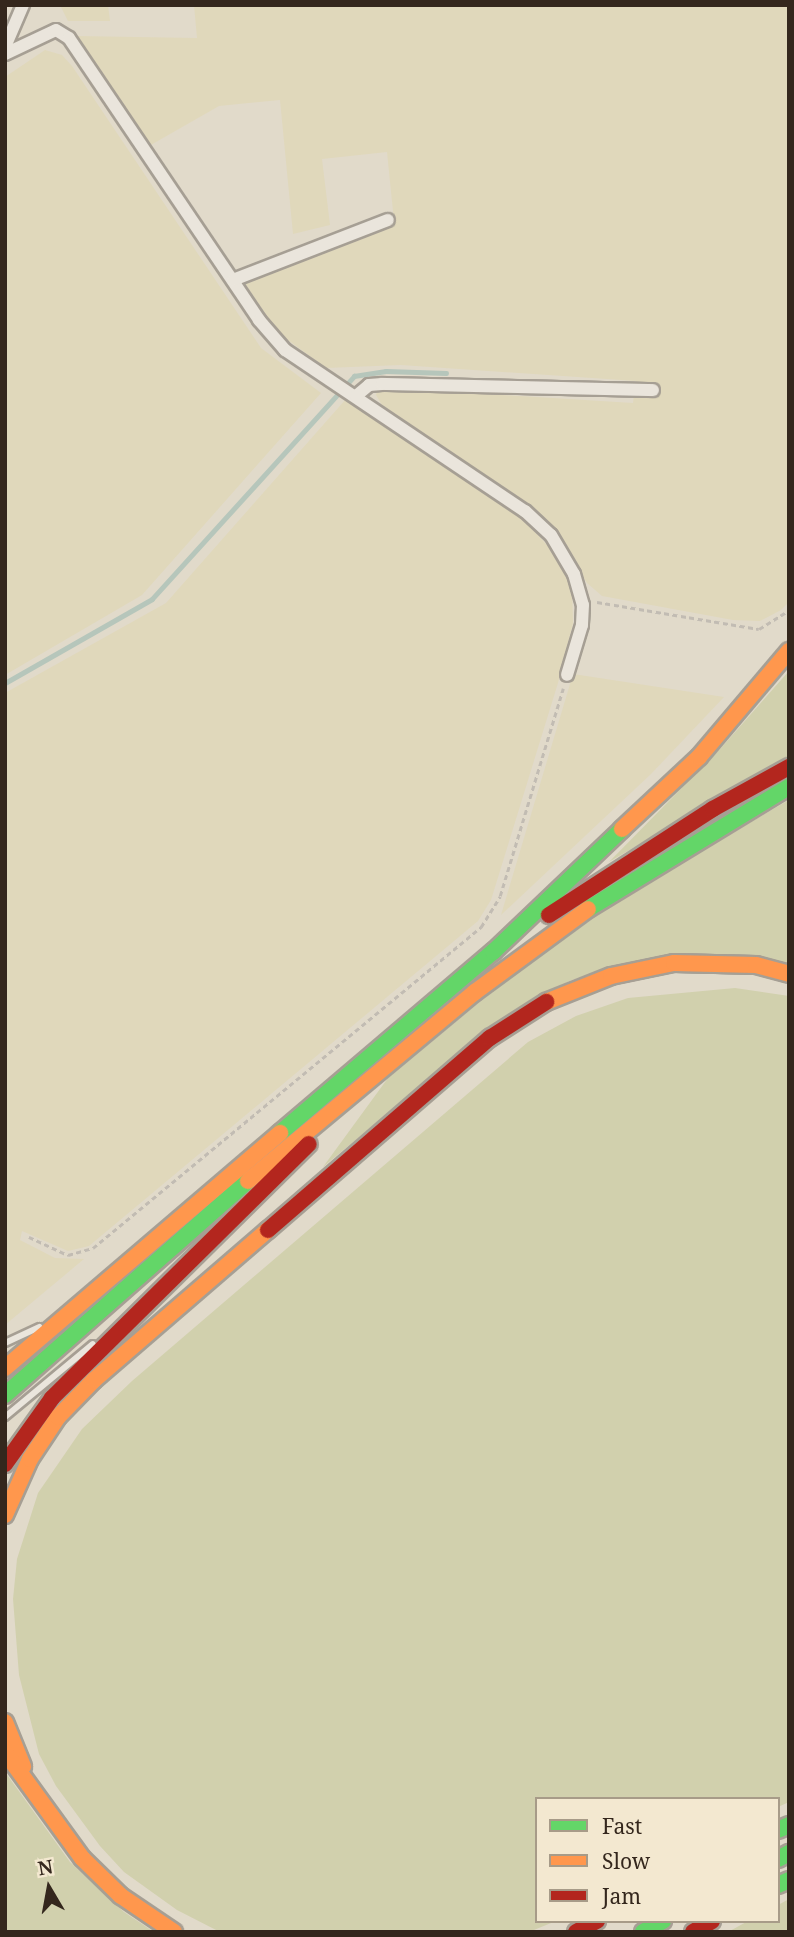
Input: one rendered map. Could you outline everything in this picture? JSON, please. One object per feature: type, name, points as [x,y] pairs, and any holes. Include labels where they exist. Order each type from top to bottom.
[{"type":"highway","points":[[5,1368],[493,952],[699,757],[789,651]]},
{"type":"highway","points":[[493,952],[659,843],[789,767]]},
{"type":"highway","points":[[5,1395],[250,1179],[393,1060],[608,895],[789,787]]},
{"type":"highway","points":[[5,1515],[30,1459],[58,1417],[93,1380],[490,1038],[544,1003],[611,976],[674,964],[756,965],[789,974]]},
{"type":"highway","points":[[5,1464],[52,1398],[393,1060]]},
{"type":"highway","points":[[5,1722],[48,1815]]},
{"type":"highway","points":[[5,1752],[48,1815],[82,1858],[121,1896],[174,1932]]},
{"type":"highway","points":[[576,1932],[593,1923]]},
{"type":"highway","points":[[643,1932],[659,1923]]},
{"type":"highway","points":[[693,1932],[709,1923]]},
{"type":"street","points":[[5,47],[23,5]]},
{"type":"street","points":[[5,54],[56,30],[69,38],[233,280],[285,350],[319,377],[356,396],[532,517],[565,556],[581,596],[582,625],[567,675]]},
{"type":"street","points":[[233,280],[388,220]]},
{"type":"street","points":[[356,396],[369,385],[382,384],[653,390]]},
{"type":"lane","points":[[5,1417],[180,1272]]},
{"type":"lane","points":[[5,1343],[69,1313]]},
{"type":"path","points":[[581,596],[612,607],[759,629],[789,610]]},
{"type":"path","points":[[29,1237],[68,1255],[93,1248],[481,927],[500,896],[567,675]]},
{"type":"shaded area","points":[[60,5],[108,5],[110,21],[68,21]]},
{"type":"shaded area","points":[[194,5],[789,5],[789,602],[781,610],[760,621],[733,620],[602,596],[587,583],[549,524],[535,510],[382,405],[376,395],[377,392],[453,392],[633,403],[636,381],[401,365],[326,368],[277,332],[243,280],[394,221],[387,152],[322,159],[330,225],[293,234],[280,100],[219,106],[149,146],[75,36],[197,38]]},
{"type":"shaded area","points":[[45,50],[62,55],[72,66],[261,348],[321,393],[142,595],[5,675],[5,77]]},
{"type":"shaded area","points":[[346,399],[526,522],[556,555],[572,587],[573,623],[558,683],[491,900],[478,921],[89,1246],[68,1251],[22,1231],[20,1240],[55,1258],[84,1259],[5,1325],[5,693],[166,603]]},
{"type":"shaded area","points":[[573,674],[724,697],[651,774],[501,915]]},
{"type":"green space","points":[[789,671],[789,756],[609,862],[721,748]]},
{"type":"green space","points":[[789,800],[789,965],[610,968],[572,980],[533,998],[490,1028],[323,1167],[388,1078],[499,986],[630,892]]},
{"type":"green space","points":[[735,988],[789,996],[789,1802],[780,1806],[780,1797],[535,1797],[535,1923],[551,1923],[529,1932],[220,1932],[177,1910],[124,1872],[100,1846],[56,1786],[39,1754],[19,1675],[13,1599],[17,1559],[38,1493],[82,1429],[132,1381],[528,1042],[576,1016],[628,998]]},
{"type":"green space","points":[[5,1772],[70,1862],[124,1912],[154,1932],[5,1932]]},
{"type":"green space","points":[[789,1899],[789,1932],[728,1932],[744,1923],[780,1923],[780,1904]]},
{"type":"waterway","points":[[5,683],[152,599],[354,376],[386,371],[446,373]]},
{"type":"traffic: fast","points":[[588,909],[789,787]]},
{"type":"traffic: fast","points":[[280,1133],[493,952],[622,829]]},
{"type":"traffic: fast","points":[[5,1395],[248,1181]]},
{"type":"traffic: fast","points":[[780,1829],[789,1825]]},
{"type":"traffic: fast","points":[[780,1858],[789,1853]]},
{"type":"traffic: fast","points":[[780,1884],[789,1880]]},
{"type":"traffic: fast","points":[[643,1932],[659,1923]]},
{"type":"traffic: slow","points":[[622,829],[699,757],[789,651]]},
{"type":"traffic: slow","points":[[248,1181],[475,992],[588,909]]},
{"type":"traffic: slow","points":[[546,1002],[611,976],[674,963],[756,965],[789,974]]},
{"type":"traffic: slow","points":[[5,1368],[280,1133]]},
{"type":"traffic: slow","points":[[5,1515],[30,1459],[58,1417],[94,1380],[268,1230]]},
{"type":"traffic: slow","points":[[5,1722],[23,1766]]},
{"type":"traffic: slow","points":[[5,1752],[82,1858],[121,1896],[174,1932]]},
{"type":"traffic: jam","points":[[549,915],[713,809],[789,767]]},
{"type":"traffic: jam","points":[[268,1230],[490,1038],[546,1002]]},
{"type":"traffic: jam","points":[[5,1464],[52,1398],[309,1144]]},
{"type":"traffic: jam","points":[[576,1932],[593,1923]]},
{"type":"traffic: jam","points":[[693,1932],[709,1923]]}]
